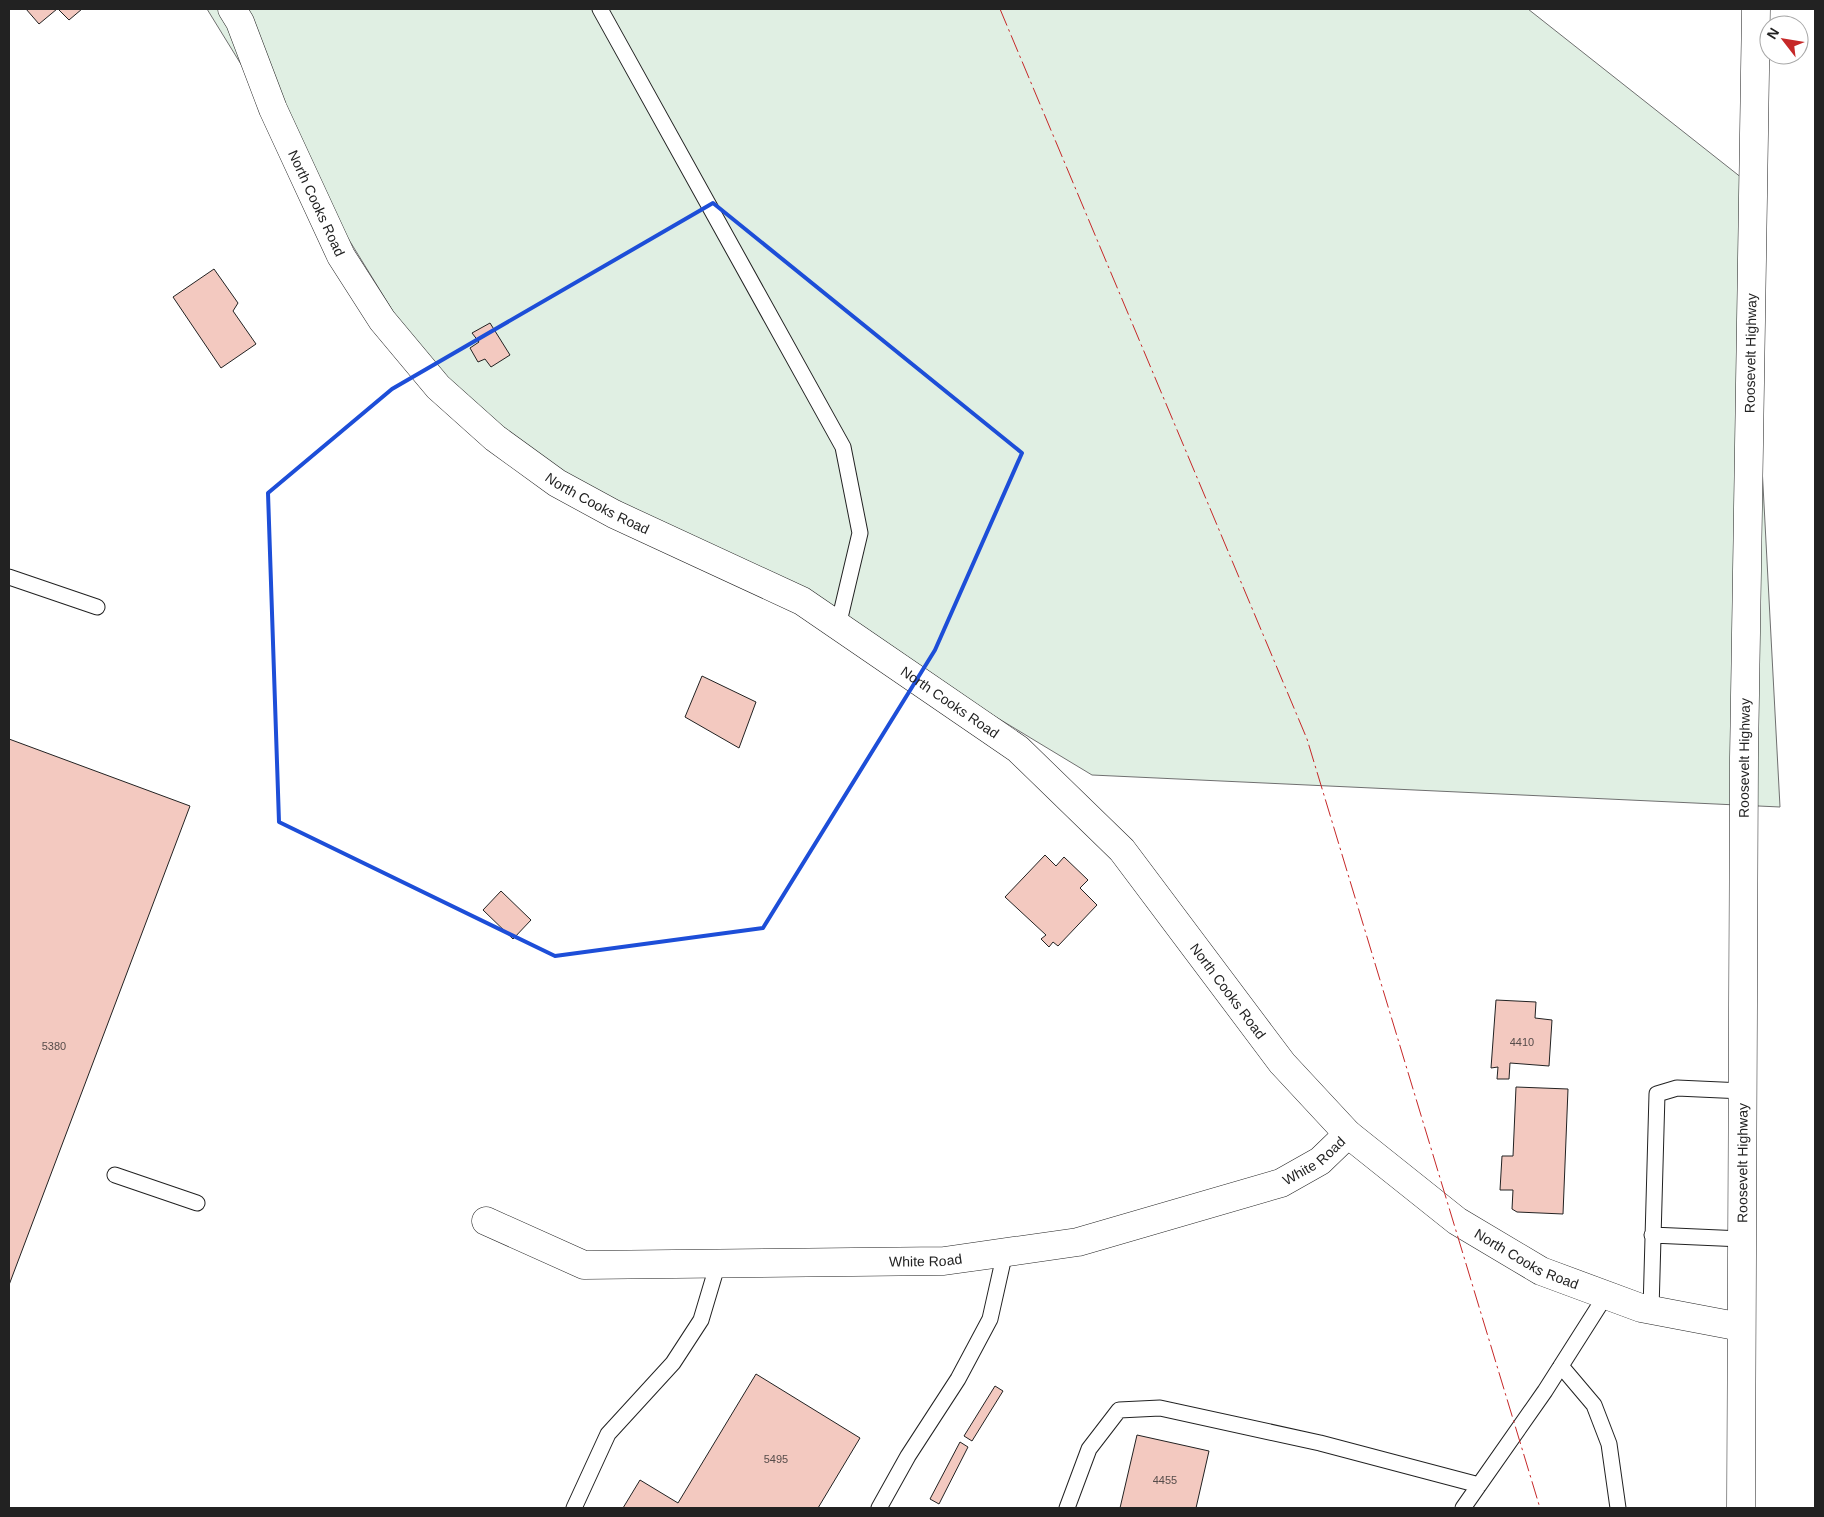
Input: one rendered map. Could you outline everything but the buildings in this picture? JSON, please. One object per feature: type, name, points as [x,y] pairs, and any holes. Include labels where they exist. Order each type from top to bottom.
[{"type":"street","name":"North Cooks Road","points":[[232,9],[240,22],[273,109],[341,256],[382,320],[438,387],[495,438],[557,483],[614,514],[802,601],[1018,749],[1122,850],[1282,1063],[1348,1134],[1457,1221],[1541,1271],[1641,1308],[1741,1327]]},
{"type":"street","name":"Roosevelt Highway","points":[[1741,1508],[1744,758],[1756,9]]},
{"type":"street","name":"White Road","points":[[486,1221],[584,1265],[944,1261],[1078,1242],[1281,1183],[1320,1161],[1348,1134]]},
{"type":"lane","points":[[600,9],[843,447],[860,533],[838,626]]},
{"type":"lane","points":[[9,576],[97,607]]},
{"type":"lane","points":[[1651,1310],[1657,1094],[1677,1088],[1742,1091]]},
{"type":"lane","points":[[115,1175],[197,1203]]},
{"type":"lane","points":[[1652,1235],[1742,1239]]},
{"type":"lane","points":[[879,1508],[908,1456],[958,1379],[990,1319],[1005,1252]]},
{"type":"lane","points":[[574,1508],[608,1434],[673,1364],[702,1320],[718,1263]]},
{"type":"lane","points":[[1463,1508],[1561,1366],[1606,1295]]},
{"type":"lane","points":[[1561,1366],[1594,1405],[1610,1444],[1618,1508]]},
{"type":"lane","points":[[1067,1508],[1090,1449],[1118,1410],[1135,1409],[1160,1408],[1320,1443],[1479,1485]]},
{"type":"highlighted area","points":[[713,203],[1022,453],[935,650],[763,928],[555,956],[279,822],[268,493],[392,389]]},
{"type":"green space","points":[[207,9],[1528,9],[1747,182],[1780,807],[1092,775],[865,638],[543,477],[418,352]]},
{"type":"power","points":[[1000,9],[1307,739],[1540,1508]]}]
